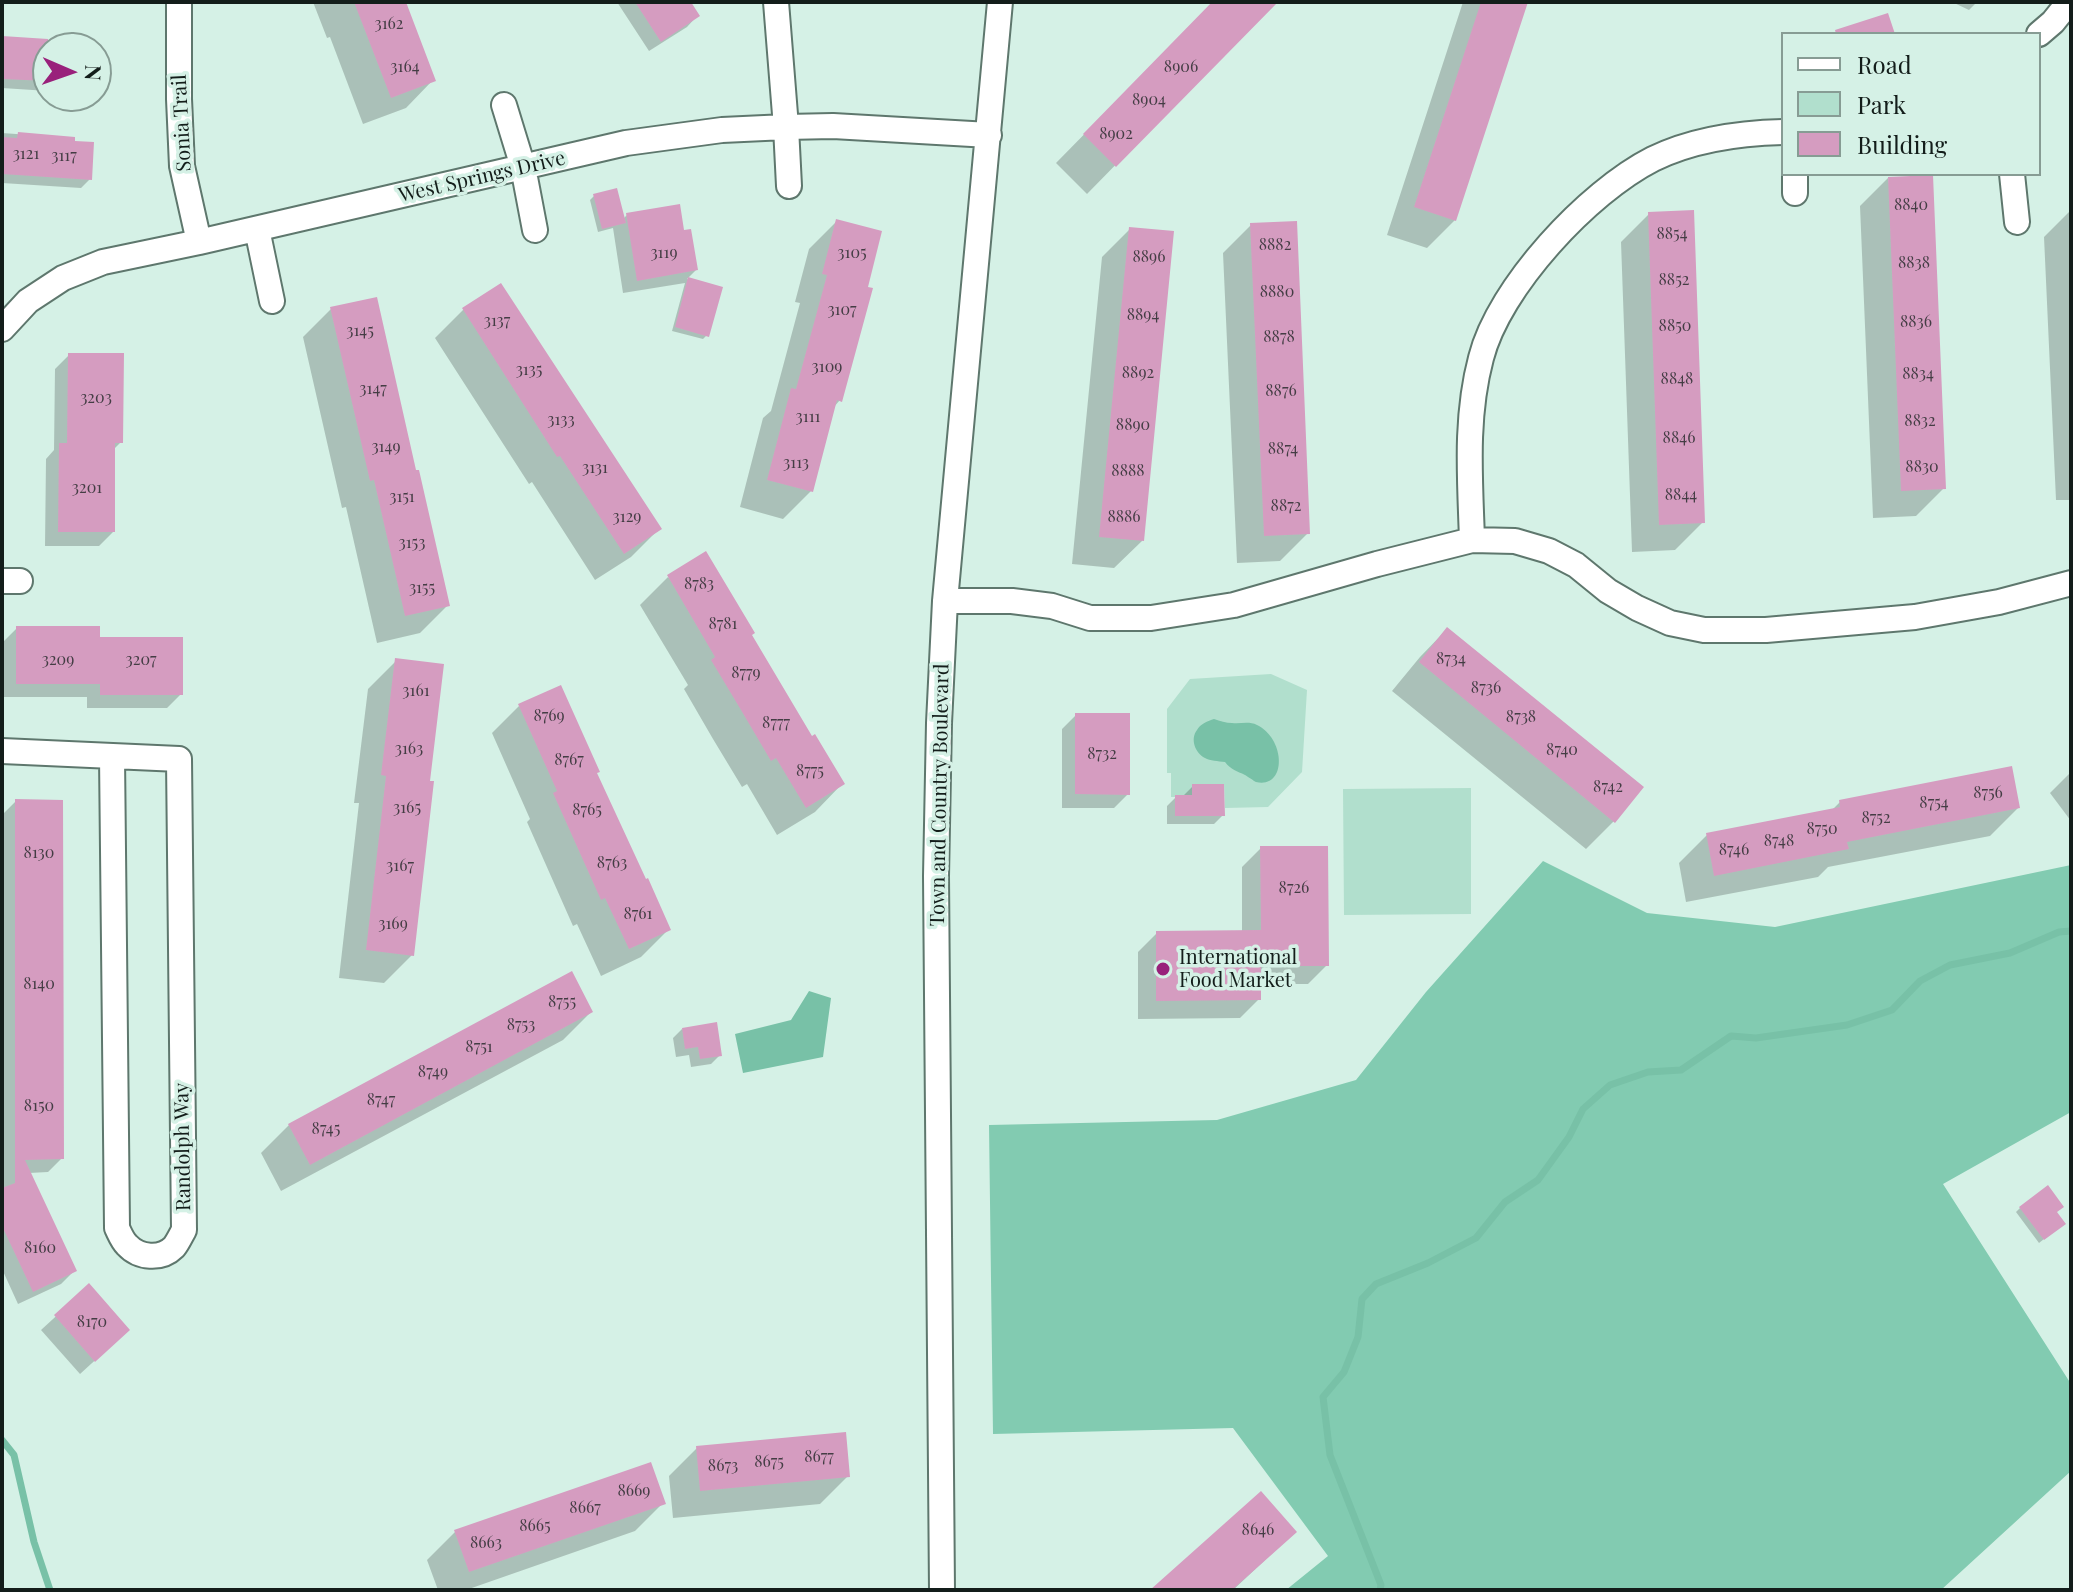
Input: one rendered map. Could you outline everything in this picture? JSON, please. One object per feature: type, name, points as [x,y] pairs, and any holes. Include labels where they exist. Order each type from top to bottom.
[{"type":"street","name":"Sonia Trail","points":[[179,2],[182,166],[199,242]]},
{"type":"street","points":[[776,2],[789,186]]},
{"type":"street","name":"Town and Country Boulevard","points":[[942,1590],[936,876],[939,723],[945,601],[1000,2]]},
{"type":"street","points":[[2054,32],[2069,2]]},
{"type":"street","points":[[504,105],[523,167],[535,230]]},
{"type":"street","name":"West Springs Drive","points":[[2,329],[28,301],[63,278],[103,262],[626,143],[722,130],[786,127],[833,126],[989,135]]},
{"type":"street","points":[[1472,540],[1471,405],[1481,355],[1502,307],[1532,265],[1565,227],[1611,185],[1653,159],[1701,141],[1744,133],[1781,132]]},
{"type":"street","points":[[2012,176],[2017,222]]},
{"type":"street","points":[[257,229],[272,301]]},
{"type":"street","points":[[945,601],[1012,601],[1052,606],[1090,618],[1151,618],[1234,605],[1472,540],[1515,541],[1549,551],[1576,565],[1608,591],[1637,608],[1670,623],[1704,630],[1766,630],[1915,617],[1999,602],[2071,583]]},
{"type":"street","name":"Randolph Way","points":[[2,751],[179,759],[184,1230],[175,1246],[163,1254],[149,1256],[135,1252],[125,1244],[117,1228],[112,756]]},
{"type":"green space","points":[[1271,674],[1307,690],[1302,772],[1268,807],[1225,808],[1224,784],[1192,795],[1171,797],[1171,773],[1167,773],[1167,709],[1190,679]]},
{"type":"green space","points":[[1471,788],[1471,914],[1344,915],[1343,789]]},
{"type":"shaded area","points":[[1214,719],[1254,724],[1267,732],[1278,751],[1278,771],[1273,778],[1256,782],[1225,762],[1201,756],[1195,746],[1195,734],[1202,724]]},
{"type":"shaded area","points":[[1543,861],[1647,913],[1775,927],[2071,865],[2071,1112],[1943,1184],[2071,1384],[2071,1471],[1941,1590],[1286,1590],[1328,1556],[1233,1428],[993,1434],[989,1125],[1217,1120],[1356,1080],[1426,992]]},
{"type":"shaded area","points":[[809,991],[831,998],[823,1057],[743,1073],[735,1034],[791,1020]]},
{"type":"building","points":[[354,2],[406,2],[436,81],[391,98]]},
{"type":"building","points":[[635,2],[691,2],[700,16],[661,42]]},
{"type":"building","points":[[1212,2],[1278,2],[1116,167],[1083,134]]},
{"type":"building","points":[[1481,2],[1528,2],[1456,221],[1414,207]]},
{"type":"building","points":[[1888,13],[1894,32],[1836,32]]},
{"type":"building","points":[[2,36],[32,38],[32,80],[2,79]]},
{"type":"building","points":[[18,132],[75,137],[75,141],[94,142],[92,180],[2,174],[2,137],[17,138]]},
{"type":"building","points":[[1933,176],[1946,489],[1901,491],[1888,177]]},
{"type":"building","points":[[617,188],[626,223],[602,229],[593,194]]},
{"type":"building","points":[[680,204],[684,230],[691,229],[698,270],[637,281],[626,213]]},
{"type":"building","points":[[1694,210],[1705,523],[1659,525],[1648,212]]},
{"type":"building","points":[[836,219],[882,231],[868,287],[873,288],[842,402],[837,400],[813,492],[767,480],[791,388],[796,389],[827,275],[822,274]]},
{"type":"building","points":[[1297,221],[1310,534],[1264,536],[1250,223]]},
{"type":"building","points":[[1129,227],[1174,231],[1144,541],[1099,537]]},
{"type":"building","points":[[688,277],[723,287],[709,337],[675,327]]},
{"type":"building","points":[[501,283],[662,529],[624,554],[560,456],[557,457],[462,308]]},
{"type":"building","points":[[377,297],[450,606],[405,616],[330,307]]},
{"type":"building","points":[[68,353],[124,353],[123,443],[115,443],[115,532],[58,532],[59,443],[67,443]]},
{"type":"building","points":[[706,551],[812,736],[815,734],[845,784],[806,808],[776,758],[771,761],[711,660],[715,657],[667,575]]},
{"type":"building","points":[[16,626],[100,626],[100,637],[183,637],[183,695],[100,695],[100,684],[16,684]]},
{"type":"building","points":[[1447,627],[1644,787],[1615,823],[1419,662]]},
{"type":"building","points":[[395,658],[444,664],[414,956],[366,950],[386,776],[381,775]]},
{"type":"building","points":[[561,685],[600,772],[597,773],[671,930],[629,949],[605,898],[601,900],[553,793],[557,791],[518,704]]},
{"type":"building","points":[[1075,713],[1130,713],[1130,795],[1075,794]]},
{"type":"building","points":[[2012,766],[2020,808],[1847,842],[1849,849],[1714,876],[1706,833],[1840,807],[1839,800]]},
{"type":"building","points":[[1192,784],[1224,784],[1225,816],[1175,816],[1175,795],[1192,795]]},
{"type":"building","points":[[15,799],[63,800],[64,1159],[25,1160],[77,1271],[33,1292],[2,1226],[2,1188],[15,1183]]},
{"type":"building","points":[[1260,846],[1328,846],[1329,966],[1261,966],[1261,1000],[1156,1001],[1156,931],[1261,930]]},
{"type":"building","points":[[572,971],[593,1012],[310,1165],[288,1124]]},
{"type":"building","points":[[717,1022],[722,1056],[700,1059],[698,1047],[685,1049],[682,1028]]},
{"type":"building","points":[[2048,1185],[2064,1207],[2057,1212],[2066,1224],[2044,1240],[2019,1207]]},
{"type":"building","points":[[89,1283],[130,1330],[95,1362],[54,1315]]},
{"type":"building","points":[[846,1432],[850,1477],[700,1491],[696,1446]]},
{"type":"building","points":[[651,1462],[666,1504],[469,1572],[454,1530]]},
{"type":"building","points":[[1261,1491],[1297,1532],[1232,1590],[1150,1590]]},
{"type":"waterway","points":[[1380,1590],[1381,1585],[1330,1455],[1323,1397],[1344,1372],[1358,1337],[1362,1299],[1376,1284],[1428,1263],[1476,1238],[1505,1202],[1538,1180],[1569,1137],[1583,1109],[1610,1085],[1648,1072],[1681,1070],[1731,1036],[1756,1038],[1847,1025],[1892,1010],[1920,981],[1950,965],[2010,953],[2059,932],[2071,931]]},
{"type":"waterway","points":[[2,1440],[14,1455],[34,1542],[50,1590]]},
{"type":"place","name":"International Food Market","points":[[1163,969]]}]
